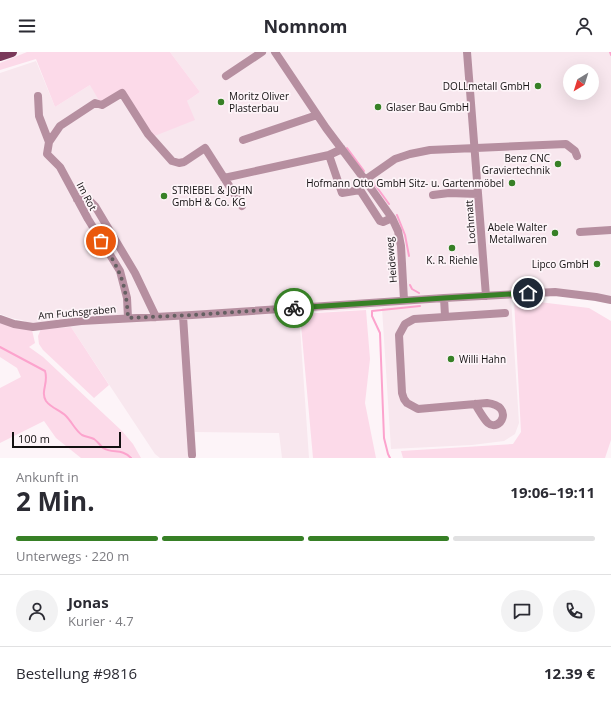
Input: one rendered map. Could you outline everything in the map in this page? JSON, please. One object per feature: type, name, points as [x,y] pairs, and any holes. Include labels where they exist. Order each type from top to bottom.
[{"type":"main road","points":[[0,56],[12,52]]},
{"type":"street","points":[[226,76],[262,52]]},
{"type":"street","name":"Heideweg","points":[[275,52],[326,128],[392,218],[398,231],[401,246],[404,300]]},
{"type":"street","name":"Lochmatt","points":[[467,52],[486,296]]},
{"type":"street","points":[[49,142],[60,126],[95,103],[102,105],[122,93],[148,134],[172,161],[179,163],[184,162],[205,148],[242,206]]},
{"type":"street","points":[[38,96],[40,116],[49,142]]},
{"type":"street","points":[[243,140],[317,115]]},
{"type":"street","name":"Im Rot","points":[[49,142],[47,154],[60,167],[77,199],[120,271],[127,298],[128,318]]},
{"type":"street","points":[[329,155],[342,193],[360,190],[367,182],[395,159],[430,150],[566,144],[575,151],[577,156]]},
{"type":"street","points":[[224,178],[329,155],[342,149]]},
{"type":"street","points":[[360,190],[380,221],[383,222],[392,218]]},
{"type":"street","points":[[433,195],[449,193],[478,194]]},
{"type":"street","points":[[77,199],[89,200],[95,206],[135,273],[156,317]]},
{"type":"street","points":[[580,232],[611,230]]},
{"type":"street","name":"Am Fuchsgraben","points":[[0,320],[32,327],[81,321],[183,316],[404,300],[555,292],[611,300]]},
{"type":"street","points":[[444,298],[445,316]]},
{"type":"street","points":[[475,404],[418,409],[407,403],[402,393],[399,334],[405,324],[414,319],[505,313]]},
{"type":"street","points":[[183,316],[192,455]]},
{"type":"shaded area","points":[[27,52],[170,52],[200,92],[187,101],[195,120],[152,137],[123,89],[101,104],[90,85],[55,107],[36,59],[0,70],[0,63]]},
{"type":"shaded area","points":[[170,52],[611,52],[611,303],[594,299],[556,296],[511,298],[519,423],[515,434],[504,441],[472,445],[391,449],[382,308],[299,313],[309,458],[282,458],[279,433],[195,432],[196,458],[160,458],[155,454],[71,327],[41,329],[22,320],[0,314],[0,73],[36,61],[55,107],[90,85],[123,89],[187,101],[200,92]]},
{"type":"shaded area","points":[[514,299],[589,308],[611,321],[611,440],[605,458],[403,458],[401,451],[513,444],[521,432]]},
{"type":"shaded area","points":[[366,310],[370,359],[365,403],[376,458],[313,458],[300,314]]},
{"type":"shaded area","points":[[0,323],[32,330],[35,343],[29,347],[43,357],[122,431],[133,444],[141,458],[81,458],[56,438],[44,421],[0,443],[0,388],[21,377],[17,368],[0,357]]},
{"type":"shaded area","points":[[71,327],[109,385],[94,398],[43,350],[39,344],[38,336],[41,329]]},
{"type":"waterway","points":[[347,148],[364,171]]},
{"type":"waterway","points":[[373,182],[389,204]]},
{"type":"waterway","points":[[397,215],[405,235],[409,256]]},
{"type":"waterway","points":[[410,285],[412,289],[419,293]]},
{"type":"waterway","points":[[390,458],[384,438],[380,333],[372,316],[372,311],[420,306]]},
{"type":"waterway","points":[[0,347],[45,371],[46,379],[44,397],[46,401],[66,416],[80,433],[94,439],[107,450],[121,452],[131,458]]},
{"type":"way so far","points":[[101,241],[120,271],[127,298],[128,318],[294,308]]},
{"type":"place","name":"DOLLmetall GmbH","points":[[538,86]]},
{"type":"place","name":"Moritz Oliver Plasterbau","points":[[221,102]]},
{"type":"place","name":"Glaser Bau GmbH","points":[[378,107]]},
{"type":"place","name":"Benz CNC Graviertechnik","points":[[558,164]]},
{"type":"place","name":"Hofmann Otto GmbH Sitz- u. Gartenmöbel","points":[[512,183]]},
{"type":"place","name":"STRIEBEL & JOHN GmbH & Co. KG","points":[[164,196]]},
{"type":"place","name":"Abele Walter Metallwaren","points":[[555,233]]},
{"type":"place","name":"K. R. Riehle","points":[[452,248]]},
{"type":"place","name":"Lipco GmbH","points":[[597,264]]},
{"type":"place","name":"Willi Hahn","points":[[451,359]]},
{"type":"route","points":[[294,308],[528,293]]}]
